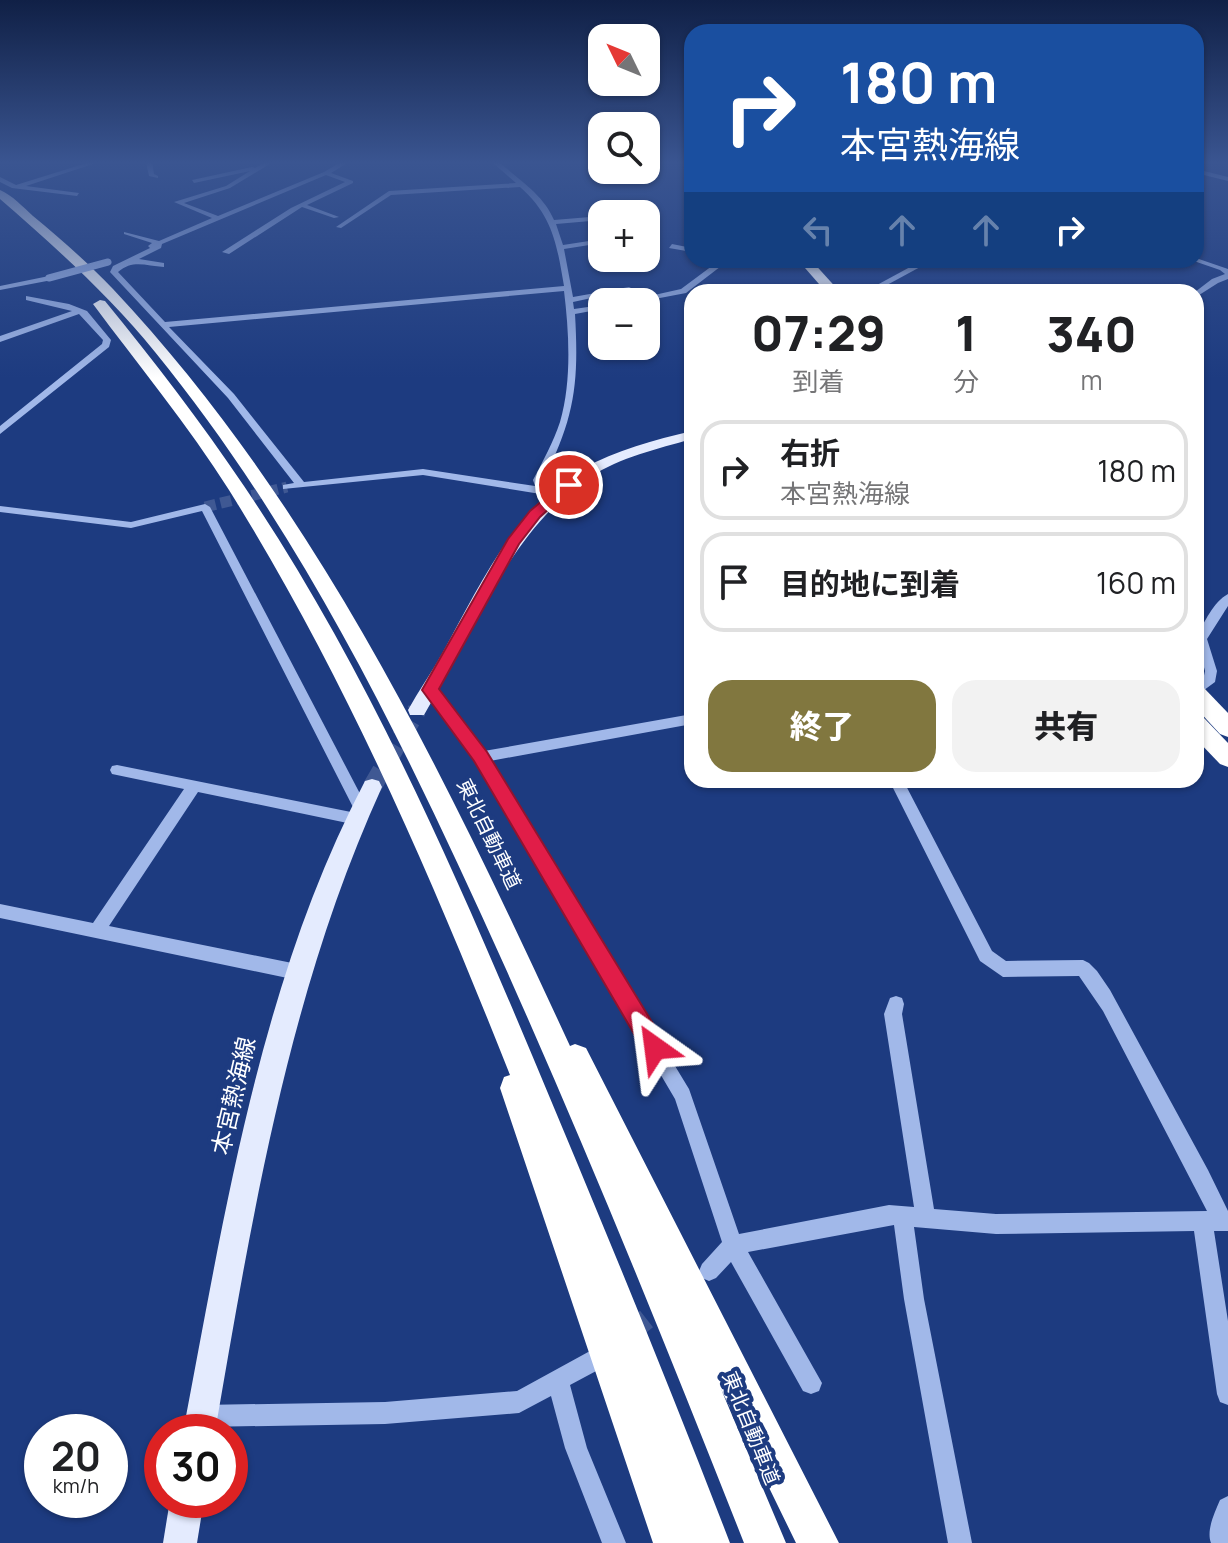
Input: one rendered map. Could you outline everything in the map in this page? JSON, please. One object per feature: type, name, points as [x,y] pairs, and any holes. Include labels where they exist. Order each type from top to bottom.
[{"type":"highway","points":[[27,234],[101,305],[180,402],[249,504],[347,681],[428,847],[577,1196],[709,1543]]},
{"type":"highway","name":"東北自動車道","points":[[51,234],[145,329],[238,452],[277,509],[365,656],[470,860],[501,928],[618,1190],[765,1543]]},
{"type":"highway","points":[[795,268],[809,284]]},
{"type":"highway","points":[[811,268],[826,284]]},
{"type":"highway","points":[[1204,702],[1228,728]]},
{"type":"highway","points":[[1204,732],[1228,758]]},
{"type":"highway","points":[[501,928],[589,1083],[818,1543]]},
{"type":"highway","points":[[470,943],[525,1117],[611,1354],[674,1543]]},
{"type":"main road","points":[[417,710],[513,543],[548,492],[618,458],[684,437]]},
{"type":"main road","name":"本宮熱海線","points":[[202,1414],[255,1143],[297,972],[317,914],[363,805]]},
{"type":"main road","points":[[180,1543],[184,1518]]},
{"type":"street","points":[[129,234],[159,244]]},
{"type":"street","points":[[182,234],[116,268],[114,272],[231,396],[300,484]]},
{"type":"street","points":[[226,252],[255,234]]},
{"type":"street","points":[[548,492],[538,480],[552,454],[567,411],[572,377],[569,300],[554,234]]},
{"type":"street","points":[[0,288],[108,262],[185,236]]},
{"type":"street","points":[[558,248],[588,243]]},
{"type":"street","points":[[672,246],[684,248]]},
{"type":"street","points":[[131,260],[161,265]]},
{"type":"street","points":[[1204,264],[1228,274]]},
{"type":"street","points":[[692,284],[714,268]]},
{"type":"street","points":[[886,284],[914,268]]},
{"type":"street","points":[[1204,289],[1228,274]]},
{"type":"street","points":[[163,325],[567,288]]},
{"type":"street","points":[[660,296],[684,290]]},
{"type":"street","points":[[569,300],[588,297]]},
{"type":"street","points":[[0,431],[106,345],[105,335],[84,313],[60,303],[29,298]]},
{"type":"street","points":[[570,312],[588,309]]},
{"type":"street","points":[[0,339],[79,311]]},
{"type":"street","points":[[287,487],[423,472],[548,492]]},
{"type":"street","points":[[0,509],[131,525],[205,507],[363,805]]},
{"type":"street","points":[[1204,634],[1228,598]]},
{"type":"street","points":[[1204,649],[1211,671],[1209,682],[1204,686]]},
{"type":"street","points":[[430,690],[481,757],[683,1095],[733,1245],[811,1383]]},
{"type":"street","points":[[481,757],[684,720]]},
{"type":"street","points":[[117,770],[193,788],[363,805]]},
{"type":"street","points":[[97,931],[193,788]]},
{"type":"street","points":[[900,788],[986,956],[1003,969],[1083,968],[1097,981],[1133,1054],[1204,1178],[1218,1222],[1228,1394]]},
{"type":"street","points":[[0,911],[297,972]]},
{"type":"street","points":[[896,1004],[893,1014],[914,1218],[914,1299],[960,1543]]},
{"type":"street","points":[[709,1271],[733,1245],[889,1215],[996,1224],[1218,1222]]},
{"type":"street","points":[[248,1421],[519,1402],[590,1362]]},
{"type":"street","points":[[558,1380],[576,1448],[614,1543]]},
{"type":"street","points":[[1220,1536],[1228,1508]]},
{"type":"tunnel","points":[[205,507],[287,487]]},
{"type":"tunnel","points":[[372,787],[417,710]]},
{"type":"tunnel","points":[[630,1332],[667,1303]]},
{"type":"route","points":[[569,485],[535,514],[513,543],[430,690],[481,757],[655,1048]]}]
